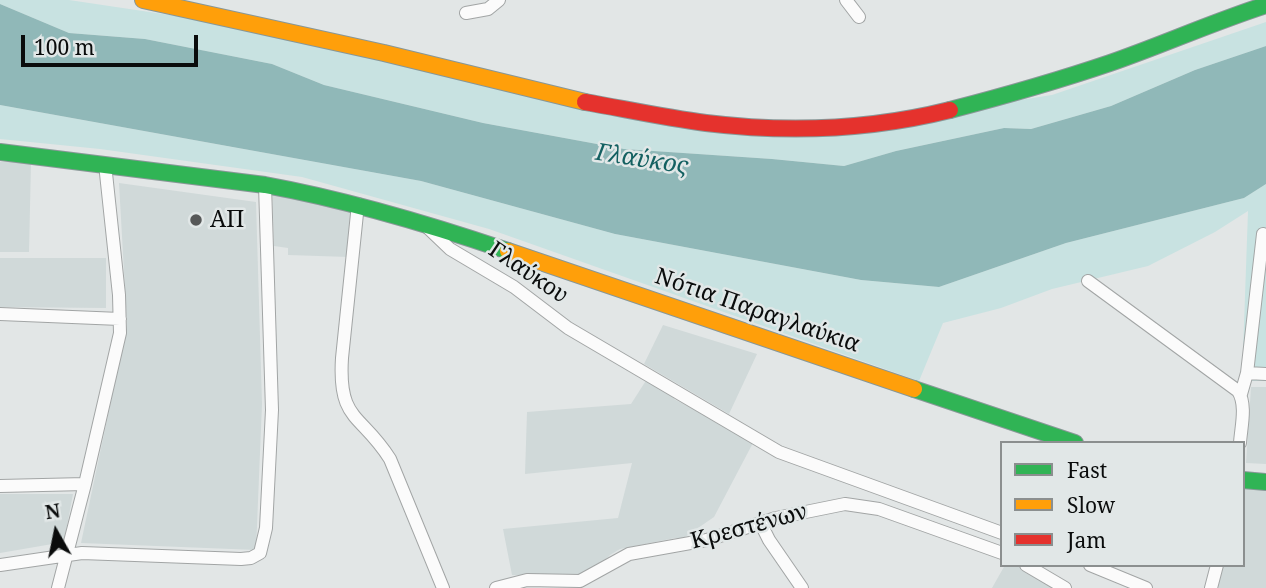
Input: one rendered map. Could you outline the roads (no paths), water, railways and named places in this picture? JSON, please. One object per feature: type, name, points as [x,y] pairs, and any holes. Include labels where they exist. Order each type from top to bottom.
[{"type":"main road","points":[[150,1],[384,53],[569,99],[706,123],[792,129],[846,128],[906,121],[1051,83],[1266,5]]},
{"type":"main road","name":"Γλαύκου","points":[[0,152],[309,192],[423,223]]},
{"type":"main road","name":"Νότια Παραγλαύκια","points":[[423,223],[1069,441]]},
{"type":"main road","points":[[1245,480],[1266,482]]},
{"type":"street","points":[[466,13],[488,9],[499,0]]},
{"type":"street","points":[[846,0],[859,17]]},
{"type":"street","points":[[58,588],[85,484],[120,319],[120,295],[105,164]]},
{"type":"street","points":[[0,565],[68,554],[241,559],[251,558],[260,552],[266,528],[272,410],[265,185]]},
{"type":"street","points":[[358,204],[342,358],[343,398],[350,412],[390,460],[443,588]]},
{"type":"street","name":"Γλαύκου","points":[[423,223],[450,249],[514,288],[568,328],[779,452],[1000,532]]},
{"type":"street","points":[[1240,441],[1243,407],[1241,394],[1247,373],[1263,234]]},
{"type":"street","points":[[1088,281],[1241,394]]},
{"type":"street","points":[[0,314],[120,319]]},
{"type":"street","points":[[1247,373],[1266,374]]},
{"type":"street","points":[[0,486],[85,484]]},
{"type":"street","name":"Κρεστένων","points":[[496,588],[527,580],[580,581],[629,554],[707,540],[819,508],[857,504],[916,521],[1000,552]]},
{"type":"street","points":[[761,524],[802,588]]},
{"type":"street","points":[[1029,567],[1065,588]]},
{"type":"street","points":[[1095,567],[1146,588]]},
{"type":"street","points":[[1211,588],[1216,567]]},
{"type":"water","name":"Γλαύκος","points":[[0,4],[69,33],[145,39],[272,64],[324,85],[483,123],[624,149],[844,166],[896,151],[1004,128],[1031,129],[1111,106],[1195,70],[1266,46],[1266,184],[1244,198],[1066,243],[939,287],[861,280],[615,234],[421,181],[0,105]]},
{"type":"place","name":"ΑΠ","points":[[196,220]]}]
